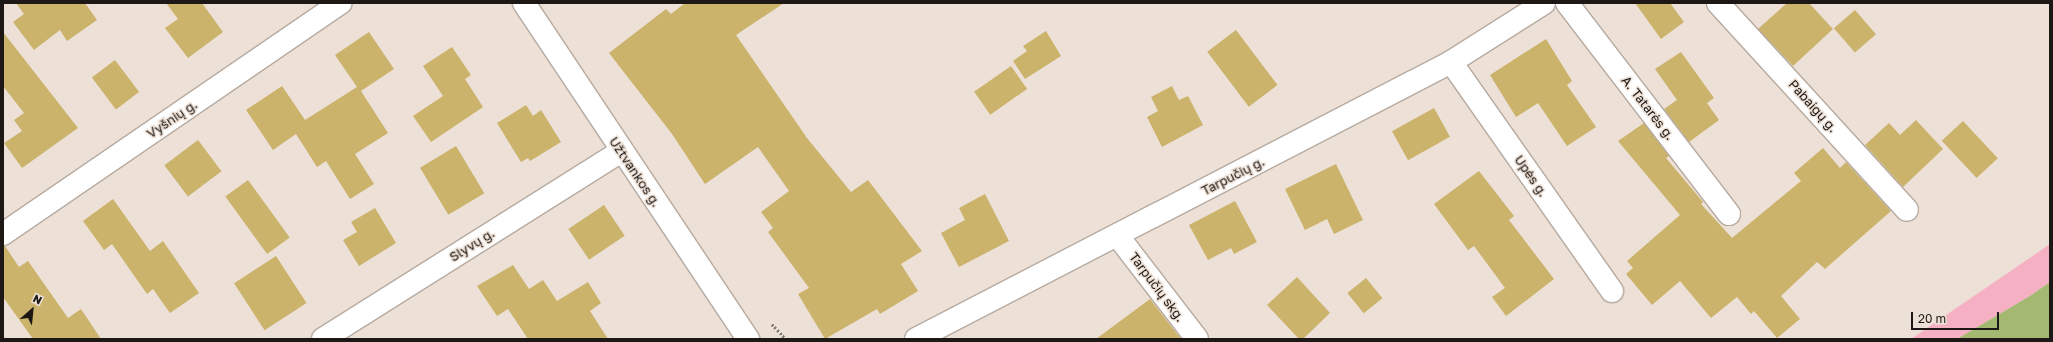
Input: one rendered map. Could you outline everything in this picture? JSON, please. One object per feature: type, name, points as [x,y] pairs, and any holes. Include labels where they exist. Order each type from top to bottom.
[{"type":"street","name":"Vyšnių g.","points":[[3,234],[340,3]]},
{"type":"street","name":"Užtvankos g.","points":[[524,3],[621,151],[748,339]]},
{"type":"street","name":"Tarpučių g.","points":[[916,339],[1450,62],[1544,3]]},
{"type":"street","name":"A. Tatarės g.","points":[[1567,3],[1729,214]]},
{"type":"street","name":"Pabaigų g.","points":[[1718,3],[1907,210]]},
{"type":"street","name":"Upės g.","points":[[1450,62],[1612,291]]},
{"type":"street","name":"Slyvų g.","points":[[323,339],[621,151]]},
{"type":"street","name":"Tarpučių skg.","points":[[1118,235],[1197,339]]},
{"type":"shaded area","points":[[2050,244],[2050,282],[2030,296],[1957,339],[1911,339]]},
{"type":"shaded area","points":[[2050,282],[2050,339],[1957,339],[2030,296]]},
{"type":"building","points":[[16,3],[85,3],[97,20],[67,41],[60,30],[34,50],[13,22],[24,14]]},
{"type":"building","points":[[166,3],[202,3],[223,32],[188,58],[165,28],[178,19]]},
{"type":"building","points":[[685,3],[784,3],[736,35],[807,138],[851,192],[868,180],[922,251],[901,264],[918,291],[880,314],[877,309],[825,339],[798,294],[809,288],[768,232],[773,228],[761,212],[789,191],[758,147],[705,184],[672,134],[609,53],[666,9],[671,14]]},
{"type":"building","points":[[1635,3],[1670,3],[1684,22],[1661,39]]},
{"type":"building","points":[[1787,3],[1809,3],[1833,29],[1793,66],[1758,29]]},
{"type":"building","points":[[1855,10],[1876,34],[1855,53],[1834,28]]},
{"type":"building","points":[[1236,30],[1278,85],[1249,107],[1207,52]]},
{"type":"building","points":[[1046,31],[1061,56],[1025,79],[1013,61],[1027,51],[1023,46]]},
{"type":"building","points":[[3,32],[78,128],[22,168],[4,143],[22,131],[14,120],[24,113],[3,86]]},
{"type":"building","points":[[369,32],[394,69],[361,91],[388,133],[355,154],[374,184],[350,199],[326,161],[317,167],[296,134],[273,150],[246,110],[282,86],[305,120],[357,87],[335,55]]},
{"type":"building","points":[[1546,39],[1572,81],[1567,85],[1596,127],[1567,146],[1538,103],[1516,117],[1490,75]]},
{"type":"building","points":[[452,47],[471,75],[465,79],[483,107],[431,142],[413,116],[443,96],[423,66]]},
{"type":"building","points":[[1681,52],[1714,98],[1707,103],[1719,120],[1689,142],[1664,109],[1677,100],[1655,69]]},
{"type":"building","points":[[115,60],[139,92],[116,109],[92,77]]},
{"type":"building","points":[[1011,66],[1027,89],[990,115],[974,92]]},
{"type":"building","points":[[1172,86],[1179,100],[1188,96],[1203,125],[1162,147],[1147,117],[1158,111],[1151,97]]},
{"type":"building","points":[[526,105],[533,116],[541,110],[561,142],[530,161],[528,158],[521,162],[497,123]]},
{"type":"building","points":[[1434,108],[1450,137],[1408,160],[1392,131]]},
{"type":"building","points":[[1916,120],[1943,149],[1903,187],[1865,145],[1889,123],[1900,135]]},
{"type":"building","points":[[1963,121],[1998,158],[1977,178],[1942,141]]},
{"type":"building","points":[[1644,123],[1669,156],[1666,158],[1703,202],[1701,204],[1732,238],[1801,181],[1794,173],[1823,148],[1840,168],[1846,162],[1891,211],[1825,269],[1817,262],[1781,296],[1800,319],[1777,338],[1754,311],[1751,314],[1737,297],[1711,318],[1680,281],[1652,305],[1626,274],[1633,268],[1627,261],[1680,215],[1618,141]]},
{"type":"building","points":[[198,140],[221,171],[188,196],[164,165]]},
{"type":"building","points":[[456,146],[484,193],[448,215],[420,168]]},
{"type":"building","points":[[1336,164],[1363,220],[1334,234],[1327,219],[1305,230],[1285,189]]},
{"type":"building","points":[[1479,171],[1514,216],[1509,220],[1554,279],[1506,316],[1492,297],[1505,288],[1474,246],[1468,250],[1434,204]]},
{"type":"building","points":[[248,180],[290,237],[267,254],[225,196]]},
{"type":"building","points":[[985,194],[1009,241],[959,267],[941,233],[965,220],[959,208]]},
{"type":"building","points":[[113,199],[150,251],[163,241],[199,293],[170,313],[153,289],[147,294],[112,244],[104,250],[83,221]]},
{"type":"building","points":[[1235,201],[1257,242],[1234,254],[1231,248],[1208,260],[1189,225]]},
{"type":"building","points":[[604,205],[625,236],[589,260],[568,229]]},
{"type":"building","points":[[375,208],[396,243],[359,266],[343,240],[357,232],[351,222]]},
{"type":"building","points":[[3,246],[5,246],[19,267],[28,261],[68,318],[81,309],[101,339],[33,339],[3,297]]},
{"type":"building","points":[[276,256],[306,303],[265,330],[234,283]]},
{"type":"building","points":[[513,265],[529,289],[543,280],[557,301],[588,282],[601,303],[590,311],[608,339],[528,339],[508,309],[497,316],[477,286]]},
{"type":"building","points":[[1297,277],[1330,313],[1303,339],[1299,339],[1267,305]]},
{"type":"building","points":[[1366,278],[1382,298],[1364,313],[1347,293]]},
{"type":"building","points":[[1150,299],[1181,339],[1096,339]]}]
